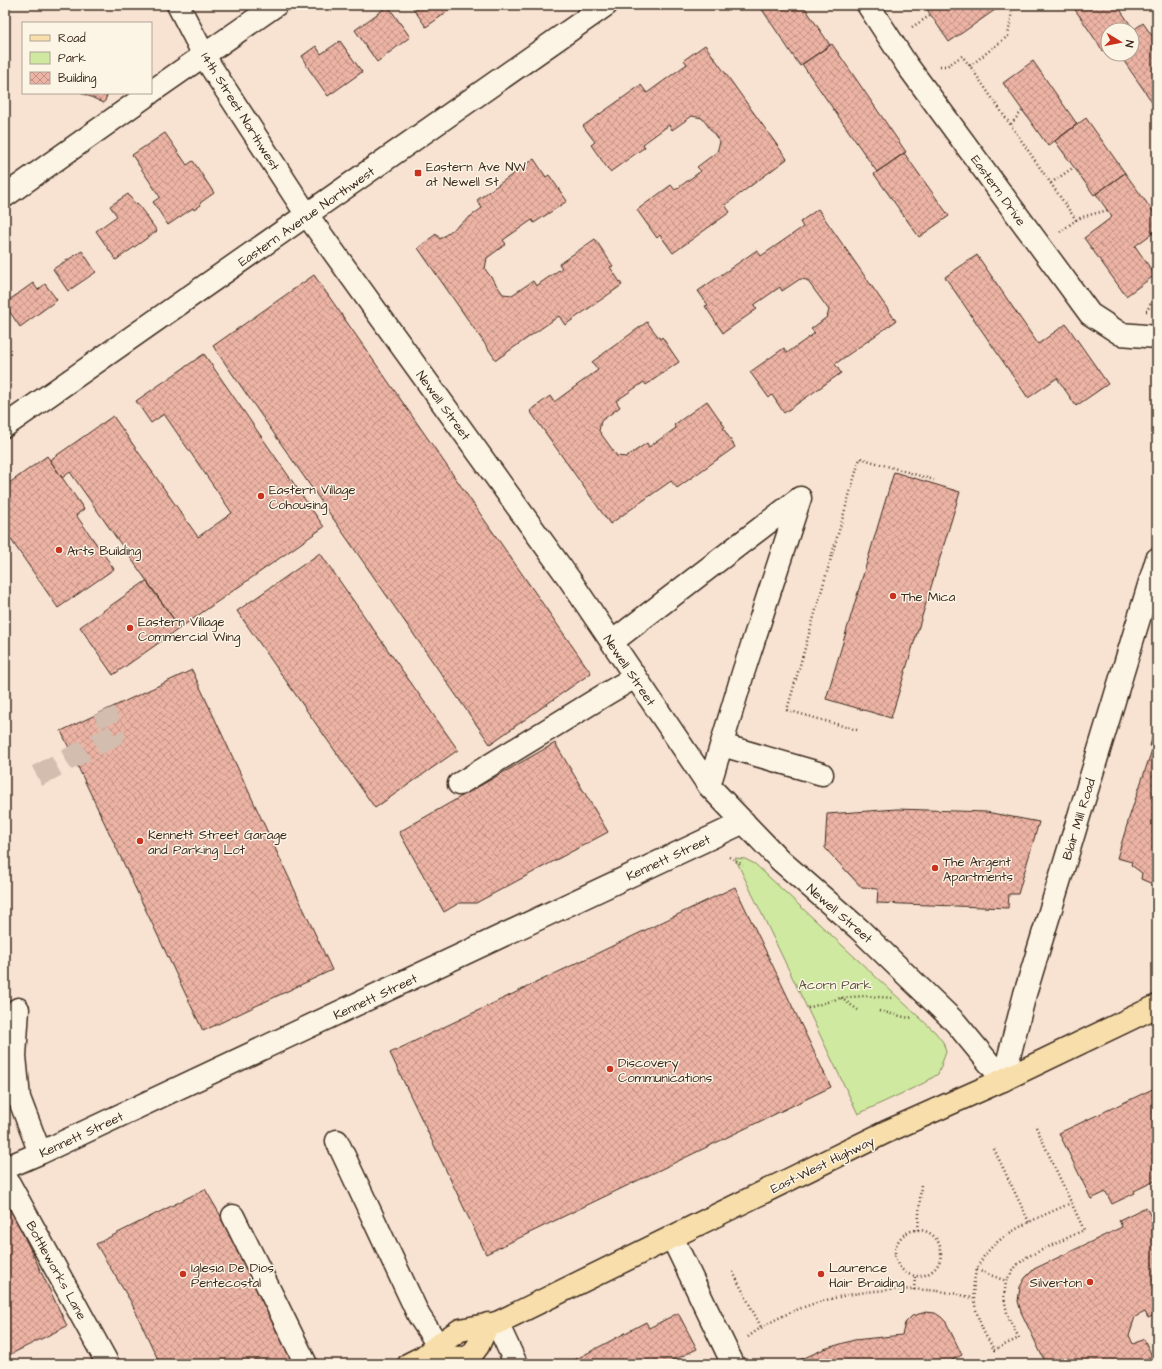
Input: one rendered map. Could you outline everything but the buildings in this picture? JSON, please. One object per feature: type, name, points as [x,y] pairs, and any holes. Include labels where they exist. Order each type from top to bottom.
[{"type":"main road","name":"East-West Highway","points":[[493,1323],[886,1132],[1003,1080],[1157,1006]]},
{"type":"main road","points":[[424,1355],[469,1358],[493,1323]]},
{"type":"street","name":"14th Street Northwest","points":[[178,5],[204,55],[307,215]]},
{"type":"street","points":[[152,91],[276,5]]},
{"type":"street","name":"Eastern Avenue Northwest","points":[[5,426],[606,5]]},
{"type":"street","name":"Eastern Drive","points":[[868,5],[907,65],[1090,314],[1121,334],[1157,337]]},
{"type":"street","points":[[5,196],[147,94]]},
{"type":"street","name":"Newell Street","points":[[307,215],[570,580],[708,786],[780,860],[864,934],[956,1023],[1003,1080]]},
{"type":"street","points":[[612,642],[800,498],[708,786]]},
{"type":"street","name":"Blair Mill Road","points":[[1003,1080],[1025,994],[1139,615],[1156,570]]},
{"type":"street","points":[[459,784],[635,677]]},
{"type":"street","points":[[722,745],[822,774]]},
{"type":"street","name":"Kennett Street","points":[[5,1168],[40,1153],[744,822]]},
{"type":"street","points":[[18,1009],[15,1056],[19,1098],[40,1153]]},
{"type":"street","points":[[337,1141],[419,1316],[424,1355]]},
{"type":"street","name":"Bottleworks Lane","points":[[5,1176],[108,1364]]},
{"type":"street","points":[[233,1216],[306,1364]]},
{"type":"street","points":[[672,1237],[729,1357]]},
{"type":"street","points":[[493,1323],[516,1364]]},
{"type":"path","points":[[970,66],[1008,36],[1014,5]]},
{"type":"path","points":[[912,27],[931,15]]},
{"type":"path","points":[[909,21],[916,33]]},
{"type":"path","points":[[936,61],[940,67],[947,66],[962,56],[1011,124],[1076,220]]},
{"type":"path","points":[[1011,124],[1022,110]]},
{"type":"path","points":[[1051,183],[1074,167]]},
{"type":"path","points":[[1058,233],[1082,217],[1108,210]]},
{"type":"path","points":[[1152,233],[1157,239]]},
{"type":"path","points":[[1139,310],[1147,311],[1157,293]]},
{"type":"path","points":[[857,730],[787,710],[860,458],[934,480]]},
{"type":"path","points":[[729,857],[743,865]]},
{"type":"path","points":[[808,1008],[840,998],[865,996],[894,998]]},
{"type":"path","points":[[840,998],[858,1010]]},
{"type":"path","points":[[879,1011],[909,1018],[914,1017]]},
{"type":"path","points":[[1036,1128],[1071,1202],[1084,1230],[1027,1257],[1017,1265],[1006,1281],[1004,1298],[1008,1317],[1019,1338],[994,1350],[981,1326],[973,1298],[977,1270],[985,1253],[998,1240],[1018,1227],[1071,1202]]},
{"type":"path","points":[[994,1149],[1029,1222]]},
{"type":"path","points":[[918,1230],[921,1184]]},
{"type":"path","points":[[910,1231],[925,1231],[937,1240],[941,1254],[939,1262],[935,1268],[922,1276],[915,1276],[907,1274],[901,1269],[895,1255],[895,1247],[898,1240],[910,1231]]},
{"type":"path","points":[[977,1270],[1006,1281]]},
{"type":"path","points":[[733,1272],[761,1327]]},
{"type":"path","points":[[914,1290],[915,1276]]},
{"type":"path","points":[[696,1364],[729,1357],[745,1339],[761,1327],[784,1316],[827,1300],[870,1292],[914,1290],[946,1292],[973,1298]]},
{"type":"green space","name":"Acorn Park","points":[[735,858],[745,859],[755,864],[935,1032],[943,1042],[946,1052],[938,1074],[924,1083],[858,1114]]},
{"type":"tunnel","points":[[37,776],[114,735],[104,711]]},
{"type":"place","name":"Eastern Ave NW at Newell St","points":[[418,173]]},
{"type":"place","name":"Eastern Village Cohousing","points":[[261,496]]},
{"type":"place","name":"Arts Building","points":[[59,550]]},
{"type":"place","name":"The Mica","points":[[893,596]]},
{"type":"place","name":"Eastern Village Commercial Wing","points":[[130,628]]},
{"type":"place","name":"Kennett Street Garage and Parking Lot","points":[[140,841]]},
{"type":"place","name":"The Argent Apartments","points":[[935,868]]},
{"type":"place","name":"Discovery Communications","points":[[610,1069]]},
{"type":"place","name":"Iglesia De Dios Pentecostal","points":[[183,1274]]},
{"type":"place","name":"Laurence Hair Braiding","points":[[821,1274]]},
{"type":"place","name":"Silverton","points":[[1090,1282]]}]
